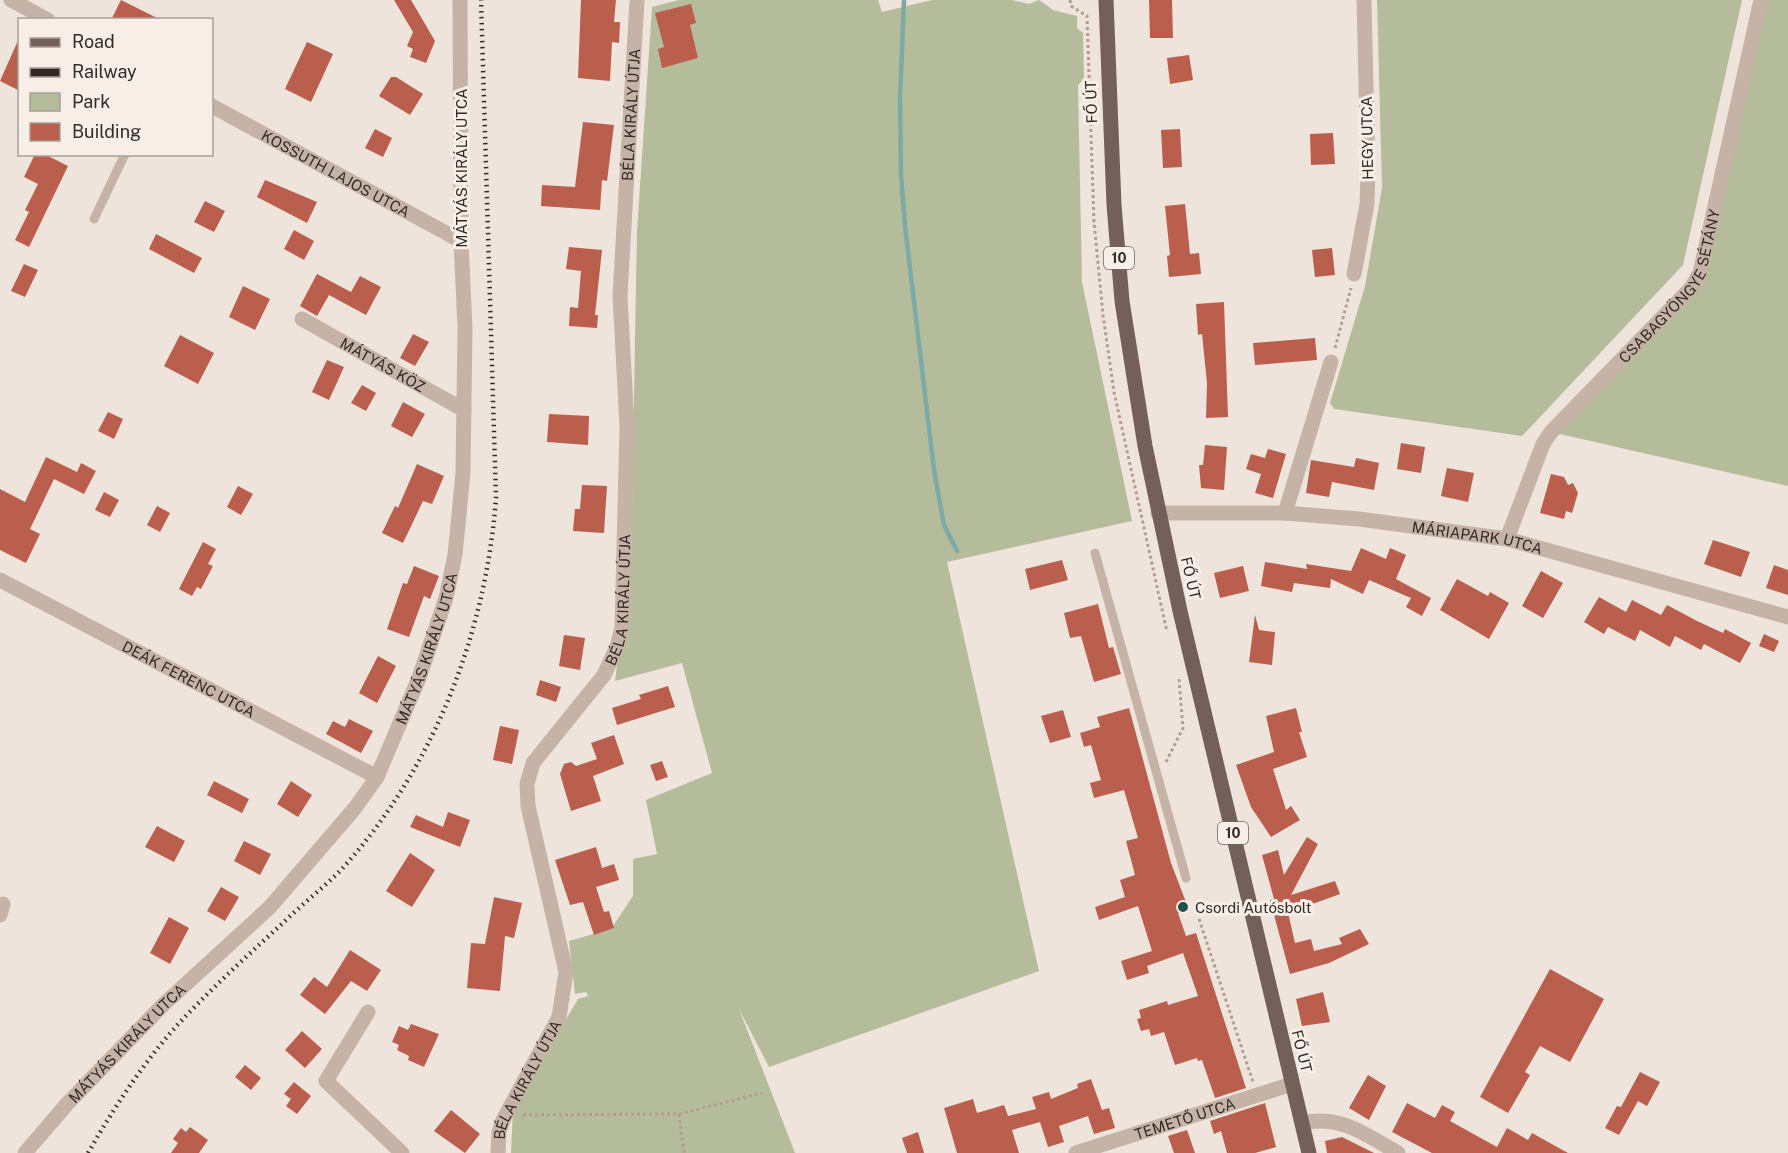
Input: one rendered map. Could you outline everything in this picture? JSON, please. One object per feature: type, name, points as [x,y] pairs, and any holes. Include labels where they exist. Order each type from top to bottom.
[{"type":"main road","name":"FŐ ÚT","points":[[1106,0],[1110,133],[1122,302],[1158,513],[1310,1153]]},
{"type":"street","points":[[10,0],[44,18]]},
{"type":"street","name":"MÁTYÁS KIRÁLY UTCA","points":[[25,1153],[67,1104],[164,1004],[270,907],[355,808],[377,777],[419,678],[446,598],[460,518],[465,328],[460,241],[460,0]]},
{"type":"street","name":"BÉLA KIRÁLY ÚTJA","points":[[498,1153],[499,1132],[506,1115],[559,1017],[566,972],[528,806],[527,784],[533,763],[604,675],[617,647],[621,628],[627,426],[620,296],[637,0]]},
{"type":"street","name":"HEGY UTCA","points":[[1354,274],[1366,204],[1368,173],[1364,0]]},
{"type":"street","name":"CSABAGYÖNGYE SÉTÁNY","points":[[1507,539],[1543,444],[1551,432],[1691,288],[1700,273],[1761,0]]},
{"type":"street","name":"KOSSUTH LAJOS UTCA","points":[[213,107],[460,241]]},
{"type":"street","name":"MÁTYÁS KÖZ","points":[[302,320],[464,410]]},
{"type":"street","points":[[1285,513],[1331,362]]},
{"type":"street","name":"MÁRIAPARK UTCA","points":[[1158,513],[1285,513],[1359,519],[1507,539],[1788,617]]},
{"type":"street","name":"DEÁK FERENC UTCA","points":[[0,580],[377,777]]},
{"type":"street","points":[[368,1012],[326,1081],[402,1153]]},
{"type":"street","name":"TEMETŐ UTCA","points":[[1076,1153],[1292,1084]]},
{"type":"street","points":[[1302,1123],[1329,1120],[1351,1126],[1398,1153]]},
{"type":"lane","points":[[94,219],[123,156]]},
{"type":"lane","points":[[1095,553],[1186,878]]},
{"type":"path","points":[[1331,362],[1354,274]]},
{"type":"path","points":[[1157,779],[1183,728],[1179,681]]},
{"type":"path","points":[[1199,919],[1257,1095]]},
{"type":"path","points":[[506,1115],[679,1114],[762,1093]]},
{"type":"path","points":[[679,1114],[684,1153]]},
{"type":"green space","points":[[679,0],[878,0],[882,12],[932,0],[1012,0],[1029,4],[1039,0],[1053,10],[1077,16],[1077,28],[1083,33],[1084,79],[1078,85],[1082,282],[1132,521],[947,562],[1039,971],[769,1067],[739,1009],[795,1153],[511,1153],[513,1110],[578,999],[588,996],[586,992],[575,994],[569,941],[611,929],[633,896],[633,859],[657,854],[646,800],[712,773],[682,663],[615,681],[631,561],[637,231],[652,7]]},
{"type":"green space","points":[[1377,0],[1742,0],[1683,265],[1522,436],[1334,409],[1330,403],[1365,286],[1382,188]]},
{"type":"green space","points":[[1761,0],[1788,0],[1788,486],[1551,432],[1691,288]]},
{"type":"building","points":[[121,0],[157,18],[112,18]]},
{"type":"building","points":[[394,0],[411,0],[435,41],[426,63],[410,57],[413,49],[407,46],[413,32]]},
{"type":"building","points":[[581,0],[616,0],[614,22],[620,22],[619,43],[612,42],[610,81],[578,78]]},
{"type":"building","points":[[1149,0],[1172,0],[1173,38],[1150,38]]},
{"type":"building","points":[[691,4],[696,23],[690,25],[698,58],[662,68],[658,49],[664,47],[655,13]]},
{"type":"building","points":[[18,40],[18,90],[0,81]]},
{"type":"building","points":[[307,42],[333,54],[311,102],[285,89]]},
{"type":"building","points":[[1189,55],[1193,80],[1170,84],[1167,58]]},
{"type":"building","points":[[391,77],[396,77],[423,94],[410,115],[379,96]]},
{"type":"building","points":[[583,122],[614,125],[607,181],[602,180],[600,210],[541,206],[542,185],[575,187]]},
{"type":"building","points":[[375,129],[392,138],[383,157],[365,148]]},
{"type":"building","points":[[1180,129],[1182,167],[1163,168],[1161,130]]},
{"type":"building","points":[[1333,133],[1335,164],[1311,165],[1310,134]]},
{"type":"building","points":[[34,156],[48,156],[68,166],[29,247],[15,240],[29,212],[25,210],[38,184],[24,177]]},
{"type":"building","points":[[265,180],[317,202],[307,223],[257,197]]},
{"type":"building","points":[[205,201],[225,211],[214,232],[194,222]]},
{"type":"building","points":[[1185,204],[1190,254],[1199,253],[1201,274],[1169,277],[1167,256],[1170,255],[1165,206]]},
{"type":"building","points":[[294,230],[314,241],[304,260],[284,249]]},
{"type":"building","points":[[156,234],[202,258],[194,273],[149,249]]},
{"type":"building","points":[[569,247],[602,250],[595,315],[598,315],[597,328],[569,326],[570,307],[578,308],[581,271],[566,269]]},
{"type":"building","points":[[1332,248],[1335,275],[1315,277],[1312,250]]},
{"type":"building","points":[[24,264],[38,270],[25,297],[11,291]]},
{"type":"building","points":[[317,274],[351,292],[360,276],[381,287],[366,315],[329,295],[317,316],[300,306]]},
{"type":"building","points":[[243,286],[270,299],[255,330],[229,317]]},
{"type":"building","points":[[1224,302],[1228,417],[1206,418],[1207,383],[1202,334],[1198,335],[1196,304]]},
{"type":"building","points":[[413,334],[429,342],[415,366],[400,358]]},
{"type":"building","points":[[180,335],[214,353],[198,384],[164,366]]},
{"type":"building","points":[[1315,338],[1317,360],[1255,365],[1253,343]]},
{"type":"building","points":[[327,360],[344,367],[329,400],[312,392]]},
{"type":"building","points":[[362,385],[376,393],[366,411],[351,403]]},
{"type":"building","points":[[403,402],[425,414],[412,437],[391,426]]},
{"type":"building","points":[[108,412],[123,419],[114,439],[98,431]]},
{"type":"building","points":[[549,414],[589,416],[588,445],[547,442]]},
{"type":"building","points":[[1401,443],[1425,447],[1421,473],[1397,469]]},
{"type":"building","points":[[1205,445],[1227,447],[1224,490],[1201,488],[1199,465],[1203,465]]},
{"type":"building","points":[[1268,449],[1286,454],[1273,498],[1255,493],[1261,474],[1246,469],[1251,454],[1265,458]]},
{"type":"building","points":[[46,457],[77,472],[81,463],[96,471],[84,494],[54,479],[30,529],[40,534],[26,563],[0,550],[0,489],[25,502]]},
{"type":"building","points":[[1356,458],[1379,463],[1374,490],[1332,482],[1329,497],[1306,493],[1311,460],[1354,467]]},
{"type":"building","points":[[417,464],[444,476],[432,504],[423,501],[403,543],[382,533],[395,506],[398,508]]},
{"type":"building","points":[[1447,468],[1474,473],[1468,502],[1441,496]]},
{"type":"building","points":[[1551,474],[1564,477],[1568,485],[1573,483],[1578,493],[1572,513],[1566,511],[1564,519],[1540,513]]},
{"type":"building","points":[[582,485],[607,486],[604,533],[573,531],[575,509],[580,509]]},
{"type":"building","points":[[238,486],[253,494],[241,515],[227,507]]},
{"type":"building","points":[[104,492],[119,500],[110,517],[95,510]]},
{"type":"building","points":[[157,506],[170,513],[160,532],[147,525]]},
{"type":"building","points":[[1713,540],[1750,552],[1741,577],[1704,564]]},
{"type":"building","points":[[203,542],[216,549],[208,564],[213,566],[201,589],[197,587],[192,596],[179,589]]},
{"type":"building","points":[[1361,548],[1386,559],[1390,548],[1406,555],[1396,579],[1431,598],[1422,616],[1406,607],[1411,598],[1369,580],[1363,594],[1331,579],[1330,588],[1294,583],[1292,592],[1261,586],[1265,562],[1307,569],[1306,564],[1351,571]]},
{"type":"building","points":[[1062,560],[1068,580],[1030,590],[1025,569]]},
{"type":"building","points":[[1774,565],[1788,570],[1788,595],[1766,588]]},
{"type":"building","points":[[414,566],[439,576],[430,599],[424,596],[409,637],[387,629],[403,583],[407,584]]},
{"type":"building","points":[[1243,566],[1249,591],[1220,598],[1214,573]]},
{"type":"building","points":[[1541,571],[1563,583],[1543,618],[1522,606]]},
{"type":"building","points":[[1457,579],[1488,596],[1490,592],[1509,603],[1489,639],[1440,610]]},
{"type":"building","points":[[1599,597],[1626,612],[1632,600],[1661,615],[1667,605],[1723,633],[1725,629],[1751,643],[1740,663],[1704,644],[1701,650],[1675,636],[1670,647],[1640,630],[1635,641],[1608,627],[1604,634],[1584,622]]},
{"type":"building","points":[[1098,604],[1109,648],[1113,647],[1121,674],[1094,682],[1081,636],[1070,638],[1064,613]]},
{"type":"building","points":[[1255,615],[1259,630],[1275,632],[1272,665],[1249,662]]},
{"type":"building","points":[[1764,634],[1779,641],[1774,652],[1759,646]]},
{"type":"building","points":[[564,635],[585,638],[580,670],[559,666]]},
{"type":"building","points":[[378,656],[396,666],[377,703],[359,693]]},
{"type":"building","points":[[540,680],[561,687],[556,702],[536,695]]},
{"type":"building","points":[[668,686],[675,707],[617,725],[612,708],[641,699],[639,695]]},
{"type":"building","points":[[1129,708],[1171,863],[1189,910],[1178,913],[1186,936],[1196,933],[1246,1088],[1215,1098],[1202,1060],[1198,1061],[1197,1058],[1175,1065],[1164,1032],[1151,1036],[1149,1029],[1141,1031],[1137,1019],[1141,1018],[1139,1010],[1167,1001],[1168,1005],[1198,996],[1183,953],[1147,966],[1149,973],[1127,980],[1121,961],[1152,951],[1138,906],[1099,920],[1095,907],[1125,897],[1120,880],[1135,875],[1126,841],[1138,838],[1124,790],[1094,798],[1090,783],[1101,780],[1091,745],[1084,747],[1080,733],[1100,727],[1097,717]]},
{"type":"building","points":[[1296,708],[1302,732],[1299,732],[1307,757],[1273,769],[1286,810],[1291,806],[1300,820],[1271,837],[1251,807],[1236,765],[1274,752],[1266,716]]},
{"type":"building","points":[[1063,710],[1071,737],[1050,743],[1041,716]]},
{"type":"building","points":[[349,719],[373,731],[361,753],[326,734],[333,721],[345,727]]},
{"type":"building","points":[[500,726],[519,730],[512,764],[493,760]]},
{"type":"building","points":[[614,735],[624,764],[593,776],[601,801],[571,811],[560,774],[564,764],[571,762],[576,766],[597,759],[591,743]]},
{"type":"building","points":[[662,761],[668,777],[656,781],[650,765]]},
{"type":"building","points":[[214,781],[249,799],[242,813],[207,795]]},
{"type":"building","points":[[291,781],[312,795],[298,817],[277,804]]},
{"type":"building","points":[[448,812],[470,820],[460,847],[410,827],[416,815],[443,827]]},
{"type":"building","points":[[157,826],[185,841],[174,862],[145,847]]},
{"type":"building","points":[[1307,837],[1318,844],[1291,895],[1335,881],[1340,894],[1288,913],[1295,943],[1311,939],[1314,951],[1342,944],[1339,938],[1360,929],[1369,944],[1329,963],[1290,974],[1270,900],[1274,899],[1262,855],[1278,850],[1284,875]]},
{"type":"building","points":[[244,841],[271,854],[260,875],[234,861]]},
{"type":"building","points":[[596,847],[602,868],[614,864],[619,880],[596,887],[604,912],[609,911],[614,928],[594,935],[583,902],[570,905],[555,860]]},
{"type":"building","points":[[410,853],[435,870],[412,907],[386,891]]},
{"type":"building","points":[[221,887],[239,897],[225,921],[207,911]]},
{"type":"building","points":[[494,897],[522,903],[514,938],[505,936],[500,991],[467,988],[471,943],[485,944]]},
{"type":"building","points":[[169,917],[189,928],[170,964],[150,953]]},
{"type":"building","points":[[350,950],[381,970],[367,991],[351,981],[325,1014],[300,995],[314,977],[327,987]]},
{"type":"building","points":[[1550,969],[1604,999],[1570,1062],[1540,1046],[1525,1072],[1530,1075],[1508,1113],[1480,1097]]},
{"type":"building","points":[[1323,992],[1330,1022],[1302,1026],[1296,999]]},
{"type":"building","points":[[411,1024],[439,1034],[424,1067],[408,1060],[409,1056],[397,1050],[399,1045],[392,1042],[399,1026],[408,1030]]},
{"type":"building","points":[[302,1031],[322,1049],[305,1068],[285,1050]]},
{"type":"building","points":[[245,1065],[261,1078],[251,1090],[235,1077]]},
{"type":"building","points":[[1640,1072],[1660,1082],[1647,1106],[1638,1101],[1619,1135],[1605,1128],[1617,1106],[1621,1107]]},
{"type":"building","points":[[1368,1075],[1386,1086],[1369,1120],[1349,1108]]},
{"type":"building","points":[[1091,1079],[1102,1110],[1109,1108],[1115,1128],[1094,1134],[1088,1116],[1059,1126],[1064,1142],[1048,1147],[1040,1122],[1012,1130],[1019,1153],[957,1153],[944,1108],[973,1099],[977,1113],[1004,1105],[1008,1116],[1036,1109],[1032,1097],[1049,1092],[1051,1099],[1078,1088],[1077,1084]]},
{"type":"building","points":[[294,1082],[311,1096],[297,1114],[286,1106],[291,1099],[284,1094]]},
{"type":"building","points":[[1265,1103],[1276,1147],[1255,1153],[1227,1153],[1221,1131],[1214,1134],[1210,1121]]},
{"type":"building","points":[[1407,1103],[1435,1118],[1442,1105],[1455,1112],[1450,1121],[1497,1147],[1507,1128],[1528,1140],[1532,1133],[1568,1153],[1432,1153],[1392,1132]]},
{"type":"building","points":[[451,1110],[480,1134],[465,1153],[434,1131]]},
{"type":"building","points":[[190,1127],[208,1140],[199,1153],[171,1153],[178,1143],[173,1139],[181,1128],[186,1132]]},
{"type":"building","points":[[1187,1130],[1195,1153],[1174,1153],[1168,1136]]},
{"type":"building","points":[[918,1132],[924,1153],[907,1153],[902,1138]]},
{"type":"building","points":[[1342,1137],[1374,1153],[1327,1153],[1325,1141]]},
{"type":"waterway","points":[[904,0],[900,99],[901,175],[905,226],[934,470],[944,525],[957,551]]},
{"type":"railway","points":[[88,1153],[131,1084],[168,1035],[232,970],[340,871],[373,832],[402,789],[428,744],[449,698],[467,649],[490,549],[496,498],[481,0]]},
{"type":"place","name":"Csordi Autósbolt","points":[[1183,907]]}]
